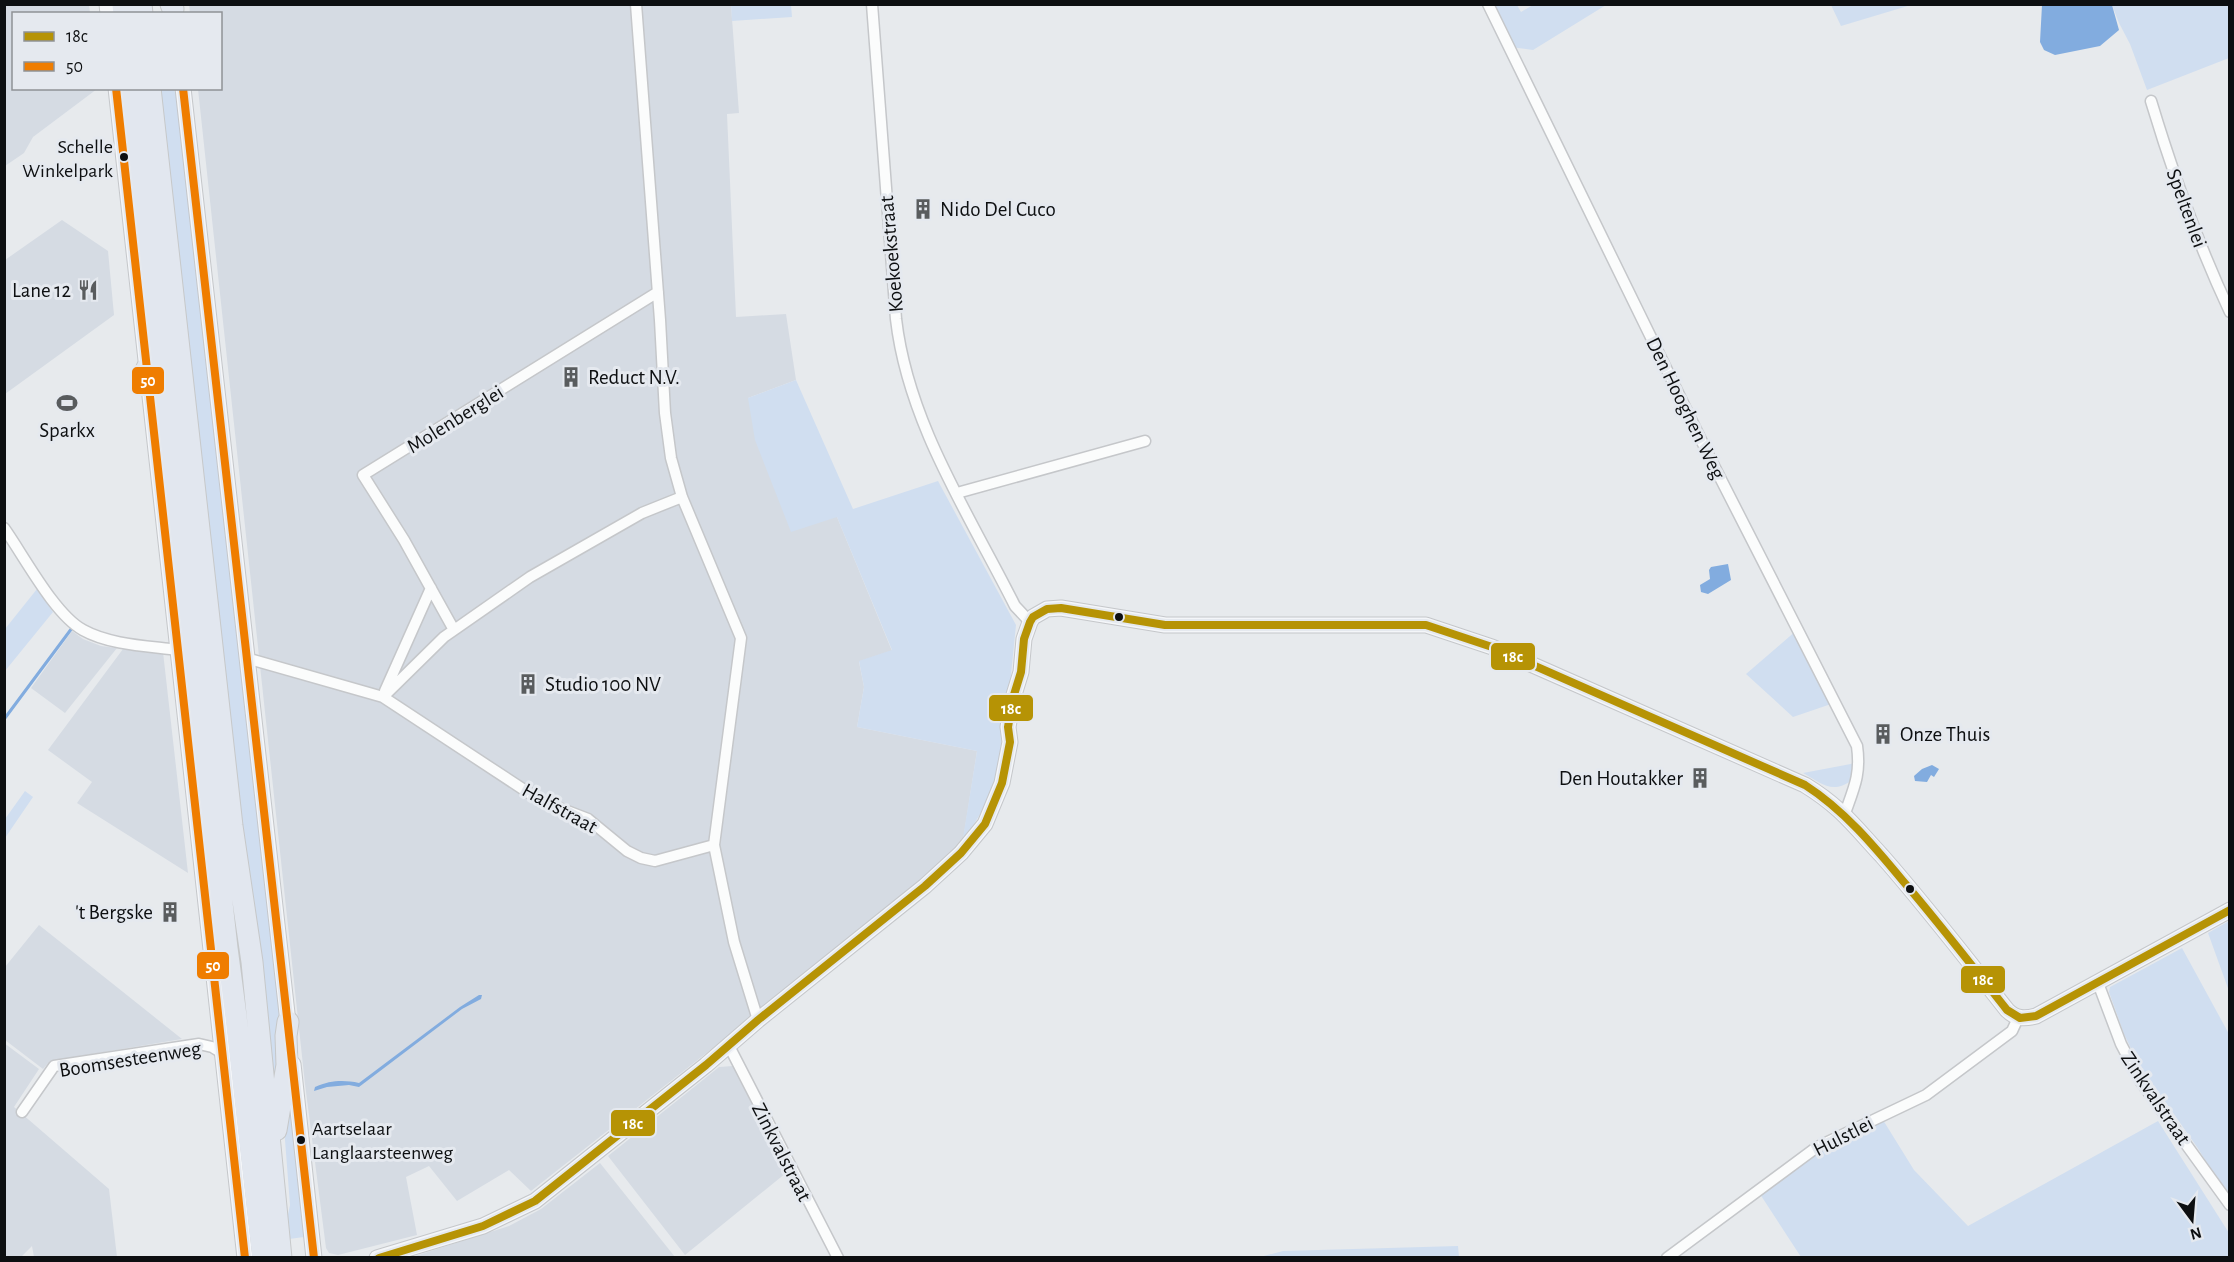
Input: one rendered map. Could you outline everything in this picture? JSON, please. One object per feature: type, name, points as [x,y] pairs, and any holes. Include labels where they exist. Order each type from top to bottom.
[{"type":"highway","points":[[132,90],[263,1257]]},
{"type":"highway","points":[[150,90],[234,845],[252,962],[281,1257]]},
{"type":"highway","points":[[147,368],[162,432],[173,459]]},
{"type":"highway","points":[[271,1148],[279,1121],[287,1065],[288,1022]]},
{"type":"main road","points":[[116,90],[245,1257]]},
{"type":"main road","points":[[183,90],[314,1257]]},
{"type":"main road","points":[[377,1257],[483,1226],[535,1201],[925,886],[960,853],[985,824],[997,799],[1004,779],[1010,742],[1008,727],[1013,698],[1021,672],[1024,639],[1033,617],[1047,609],[1060,608],[1175,625],[1426,625],[1492,647],[1805,784],[1826,798],[1845,813],[1912,888],[2007,1010],[2018,1018],[2036,1016],[2229,910]]},
{"type":"street","points":[[636,4],[665,413],[671,458],[682,497],[741,638],[714,845],[734,942],[758,1020]]},
{"type":"street","name":"Koekoekstraat","points":[[872,4],[899,342],[921,417],[941,464],[1016,606],[1030,622]]},
{"type":"street","name":"Den Hooghen Weg","points":[[1488,4],[1708,454],[1857,746],[1859,762],[1857,782],[1845,813]]},
{"type":"street","name":"Speltenlei","points":[[2151,101],[2194,230],[2229,312]]},
{"type":"street","name":"Molenberglei","points":[[454,630],[363,475],[658,292]]},
{"type":"street","points":[[957,493],[1145,441]]},
{"type":"street","points":[[383,697],[444,637],[530,577],[642,513],[682,497]]},
{"type":"street","points":[[4,528],[58,608],[82,630],[98,637],[178,650]]},
{"type":"street","points":[[383,697],[431,588]]},
{"type":"street","name":"Halfstraat","points":[[246,658],[383,697],[542,801],[588,819],[627,850],[641,858],[655,861],[714,845]]},
{"type":"street","name":"Zinkvalstraat","points":[[2098,983],[2121,1044],[2141,1082],[2229,1205]]},
{"type":"street","name":"Hulstlei","points":[[1667,1257],[1817,1147],[1926,1095],[2012,1031],[2018,1018]]},
{"type":"street","name":"Boomsesteenweg","points":[[22,1112],[54,1066],[199,1044],[212,1047],[222,1053]]},
{"type":"street","name":"Zinkvalstraat","points":[[729,1046],[838,1257]]},
{"type":"shaded area","points":[[5,4],[89,5],[90,12],[12,12],[12,90],[96,90],[33,137],[24,153],[5,166]]},
{"type":"shaded area","points":[[189,5],[731,5],[739,113],[727,114],[736,317],[786,314],[796,380],[748,398],[837,517],[892,651],[859,662],[864,687],[857,727],[977,751],[961,853],[758,1020],[723,1040],[531,1191],[509,1170],[457,1201],[429,1166],[406,1177],[417,1235],[338,1255],[329,1253],[326,1248],[305,1084],[198,90],[222,90],[222,12],[190,12]]},
{"type":"shaded area","points":[[731,5],[791,5],[792,17],[732,21]]},
{"type":"shaded area","points":[[1488,5],[1517,5],[1521,12],[1533,5],[1606,5],[1533,50],[1510,47]]},
{"type":"shaded area","points":[[1831,5],[1911,5],[1841,26]]},
{"type":"shaded area","points":[[2112,5],[2229,5],[2229,58],[2147,90]]},
{"type":"shaded area","points":[[158,90],[174,90],[182,121],[284,1049],[275,1104],[226,716],[229,712],[222,643],[218,640]]},
{"type":"shaded area","points":[[62,220],[108,251],[114,315],[5,394],[5,260]]},
{"type":"shaded area","points":[[796,380],[853,509],[938,481],[1016,625],[1010,685],[996,778],[985,806],[962,844],[977,751],[857,727],[864,687],[859,661],[892,650],[837,517],[791,532],[755,440],[748,398]]},
{"type":"shaded area","points":[[37,589],[53,612],[5,671],[5,629]]},
{"type":"shaded area","points":[[1797,630],[1834,703],[1793,717],[1746,674]]},
{"type":"shaded area","points":[[72,631],[83,639],[101,646],[117,648],[65,713],[31,688]]},
{"type":"shaded area","points":[[123,649],[163,652],[188,873],[77,803],[92,782],[48,750]]},
{"type":"shaded area","points":[[1856,763],[1852,780],[1838,787],[1821,784],[1803,773]]},
{"type":"shaded area","points":[[25,791],[33,797],[5,838],[5,819]]},
{"type":"shaded area","points":[[2229,921],[2229,991],[2208,933]]},
{"type":"shaded area","points":[[39,925],[182,1039],[50,1061],[43,1069],[5,1040],[5,967]]},
{"type":"shaded area","points":[[2182,948],[2229,1034],[2229,1198],[2197,1147],[2138,1063],[2124,1034],[2109,992],[2110,987]]},
{"type":"shaded area","points":[[4,1043],[39,1069],[14,1107],[109,1189],[117,1257],[34,1257],[32,1246],[21,1257],[5,1257]]},
{"type":"shaded area","points":[[733,1066],[786,1173],[685,1255],[608,1156],[719,1067]]},
{"type":"shaded area","points":[[290,1098],[304,1237],[289,1239],[287,1219],[290,1205],[284,1127]]},
{"type":"shaded area","points":[[1883,1120],[1914,1170],[1968,1226],[2158,1121],[2229,1233],[2229,1257],[1801,1257],[1758,1191],[1817,1147]]},
{"type":"shaded area","points":[[600,1163],[675,1257],[412,1257],[509,1226],[541,1209]]},
{"type":"shaded area","points":[[1458,1246],[1459,1257],[1260,1257],[1283,1251]]},
{"type":"water","points":[[2042,5],[2112,5],[2119,30],[2100,46],[2055,55],[2044,50],[2040,42]]},
{"type":"water","points":[[1728,564],[1731,580],[1708,594],[1701,592],[1700,585],[1710,579],[1711,567]]},
{"type":"water","points":[[1932,765],[1939,769],[1934,777],[1931,775],[1927,782],[1915,781],[1914,776],[1922,769]]},
{"type":"water","points":[[479,995],[482,995],[481,999],[462,1009],[359,1087],[349,1085],[314,1091],[315,1087],[332,1082],[359,1083]]},
{"type":"waterway","points":[[5,718],[72,628]]},
{"type":"transit line","name":"50","points":[[116,90],[245,1258]]},
{"type":"transit line","name":"50","points":[[183,90],[314,1258]]},
{"type":"transit line","name":"18c","points":[[379,1258],[483,1226],[535,1201],[706,1065],[758,1020],[925,886],[961,853],[985,824],[1002,783],[1010,742],[1008,727],[1013,698],[1021,672],[1024,639],[1033,617],[1047,609],[1061,608],[1165,625],[1426,625],[1492,647],[1805,785],[1846,817],[1870,842],[2007,1010],[2020,1018],[2036,1016],[2230,910]]},
{"type":"place","name":"Schelle Winkelpark","points":[[124,157]]},
{"type":"place","name":"Nido Del Cuco","points":[[923,209]]},
{"type":"place","name":"Lane 12","points":[[88,290]]},
{"type":"place","name":"Reduct N.V.","points":[[571,377]]},
{"type":"place","name":"Sparkx","points":[[67,403]]},
{"type":"place","name":"Studio 100 NV","points":[[528,684]]},
{"type":"place","name":"Onze Thuis","points":[[1883,734]]},
{"type":"place","name":"Den Houtakker","points":[[1700,778]]},
{"type":"place","name":"'t Bergske","points":[[170,912]]},
{"type":"place","name":"Aartselaar Langlaarsteenweg","points":[[301,1140]]}]
